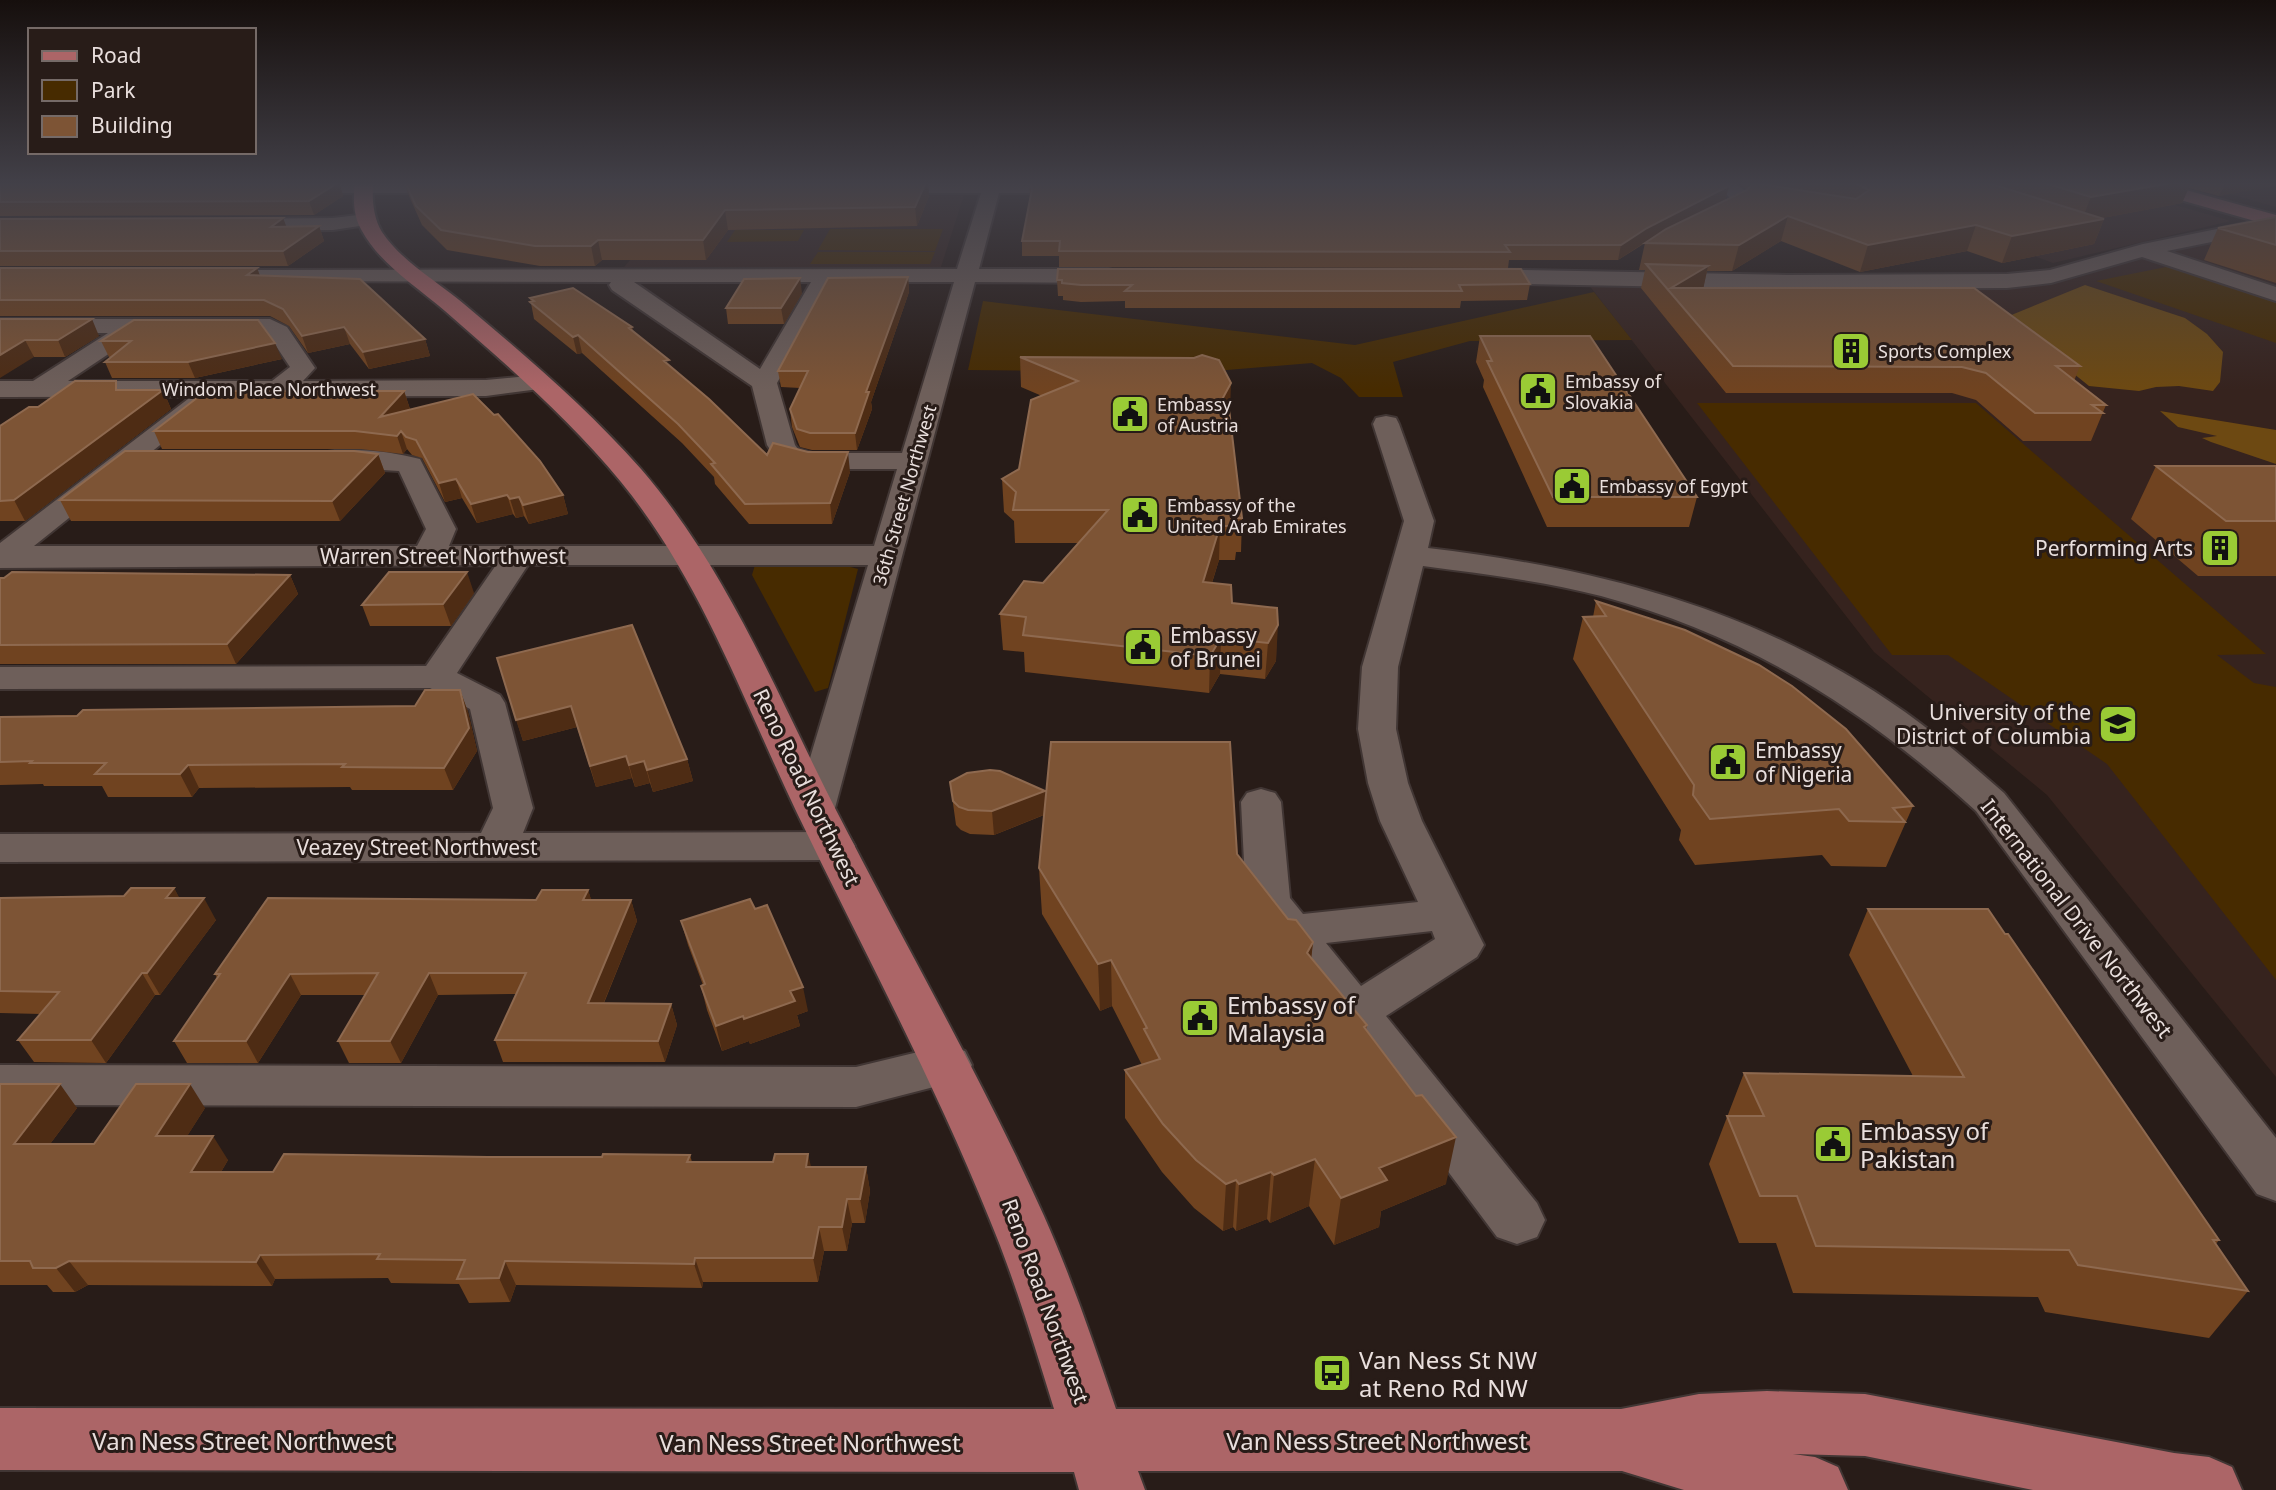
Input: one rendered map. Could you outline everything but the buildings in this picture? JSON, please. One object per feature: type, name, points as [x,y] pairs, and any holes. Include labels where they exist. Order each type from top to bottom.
[{"type":"main road","name":"Reno Road Northwest","points":[[389,252],[538,383],[599,441],[632,477],[689,556],[748,664],[825,827],[947,1065],[1020,1224],[1069,1356],[1103,1465]]},
{"type":"main road","name":"Van Ness Street Northwest","points":[[0,1440],[960,1443],[1103,1465],[1621,1440],[1699,1425],[1766,1422],[1865,1425],[2174,1486],[2209,1490]]},
{"type":"main road","name":"Van Ness Street Northwest","points":[[1621,1440],[1769,1482],[1815,1490]]},
{"type":"street","name":"36th Street Northwest","points":[[825,827],[886,555],[973,252]]},
{"type":"street","points":[[1451,276],[1787,282],[1986,282],[2051,276],[2103,252]]},
{"type":"street","points":[[2112,252],[2276,294]]},
{"type":"street","points":[[1612,277],[1640,257]]},
{"type":"street","points":[[185,284],[212,275],[1131,276]]},
{"type":"street","points":[[627,276],[620,285],[764,383],[781,445],[788,455],[812,461],[913,461]]},
{"type":"street","points":[[764,383],[827,276]]},
{"type":"street","points":[[0,414],[165,306]]},
{"type":"street","points":[[0,326],[270,326],[279,332],[303,368],[278,389]]},
{"type":"street","name":"Windom Place Northwest","points":[[0,389],[497,388],[538,383]]},
{"type":"street","points":[[1,557],[218,389]]},
{"type":"street","points":[[1386,424],[1419,521],[1380,667],[1377,729],[1383,764],[1397,811],[1453,930]]},
{"type":"street","points":[[126,460],[168,460]]},
{"type":"street","points":[[306,460],[388,461],[410,465],[441,529],[428,556]]},
{"type":"street","name":"Warren Street Northwest","points":[[1,557],[886,555]]},
{"type":"street","name":"International Drive Northwest","points":[[1410,555],[1547,574],[1601,586],[1684,611],[1791,656],[1900,724],[1990,802],[2276,1178]]},
{"type":"street","points":[[437,677],[518,556]]},
{"type":"street","points":[[0,678],[437,677],[486,703],[513,808],[496,846]]},
{"type":"street","points":[[1261,802],[1268,901],[1517,1220]]},
{"type":"street","name":"Veazey Street Northwest","points":[[0,848],[496,846],[825,827]]},
{"type":"street","points":[[1293,931],[1453,930]]},
{"type":"street","points":[[1354,1013],[1453,930]]},
{"type":"street","points":[[0,1085],[856,1087],[947,1065]]},
{"type":"shaded area","points":[[637,252],[946,252],[941,267],[624,267]]},
{"type":"shaded area","points":[[2022,252],[2102,252],[2053,263]]},
{"type":"shaded area","name":"University of the District of Columbia","points":[[2167,252],[2276,252],[2276,1077],[2047,795],[1874,652],[1585,280],[2026,284],[2077,278],[2143,256]]},
{"type":"shaded area","points":[[2085,285],[2185,318],[2207,334],[2223,352],[2220,382],[2213,391],[2179,386],[2139,391],[2089,386],[2012,324],[2009,316]]},
{"type":"shaded area","points":[[2160,411],[2276,430],[2276,464],[2202,438],[2217,436],[2178,427]]},
{"type":"green space","points":[[818,252],[935,252],[930,264],[810,264]]},
{"type":"green space","points":[[2171,266],[2276,299],[2276,343],[2096,281]]},
{"type":"green space","points":[[1594,292],[1632,340],[1470,341],[1393,362],[1403,397],[1359,397],[1341,378],[1312,363],[1203,372],[968,370],[983,301],[1355,345]]},
{"type":"green space","points":[[1697,403],[1976,403],[2266,654],[2217,655],[2254,683],[2276,687],[2276,980],[2107,764],[1948,655],[1892,655]]},
{"type":"green space","points":[[755,565],[843,565],[858,569],[828,688],[815,692],[752,575]]},
{"type":"place","name":"Sports Complex","points":[[1851,351]]},
{"type":"place","name":"Embassy of Slovakia","points":[[1538,391]]},
{"type":"place","name":"Embassy of Austria","points":[[1130,414]]},
{"type":"place","name":"Embassy of Egypt","points":[[1572,486]]},
{"type":"place","name":"Embassy of the United Arab Emirates","points":[[1140,515]]},
{"type":"place","name":"Performing Arts","points":[[2220,548]]},
{"type":"place","name":"Embassy of Brunei","points":[[1143,647]]},
{"type":"place","name":"University of the District of Columbia","points":[[2118,724]]},
{"type":"place","name":"Embassy of Nigeria","points":[[1728,762]]},
{"type":"place","name":"Embassy of Malaysia","points":[[1200,1018]]},
{"type":"place","name":"Embassy of Pakistan","points":[[1833,1144]]},
{"type":"place","name":"Van Ness St NW at Reno Rd NW","points":[[1332,1373]]}]
